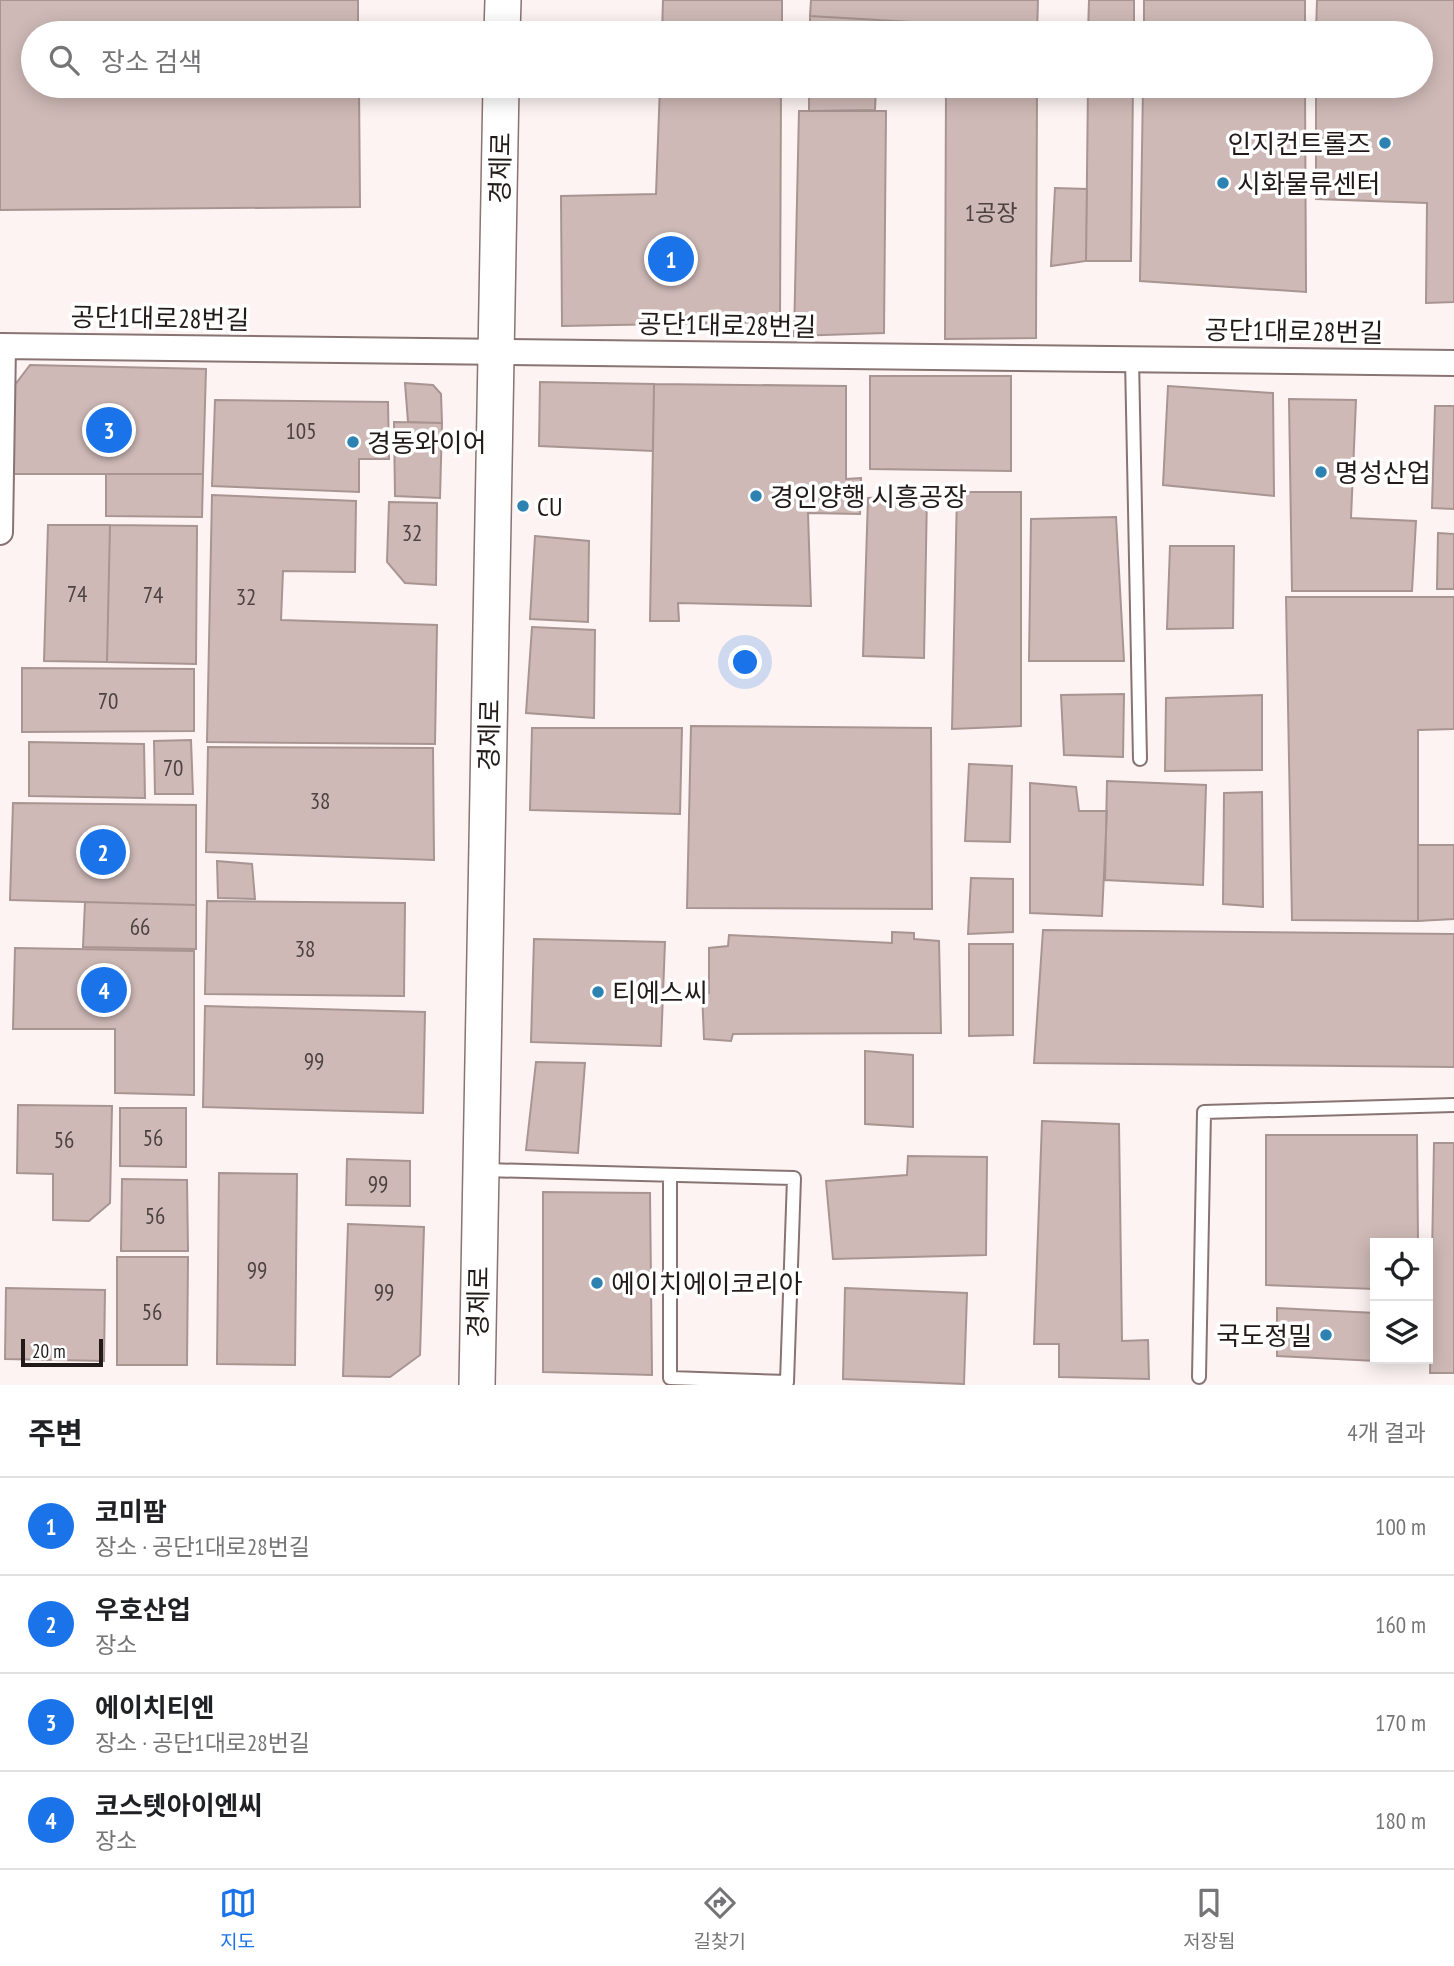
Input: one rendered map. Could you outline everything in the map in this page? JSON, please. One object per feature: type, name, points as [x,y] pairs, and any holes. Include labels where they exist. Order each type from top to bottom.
[{"type":"street","points":[[502,21],[503,0]]},
{"type":"street","name":"경제로","points":[[477,1385],[501,98]]},
{"type":"street","points":[[0,532],[2,346]]},
{"type":"street","name":"공단1대로28번길","points":[[2,346],[1454,363]]},
{"type":"lane","points":[[1132,359],[1140,759]]},
{"type":"lane","points":[[1199,1377],[1204,1112],[1454,1105]]},
{"type":"lane","points":[[481,1170],[794,1178],[787,1382],[670,1378],[670,1175]]},
{"type":"building","points":[[0,0],[358,0],[358,21],[21,21],[21,98],[359,98],[360,207],[0,210]]},
{"type":"building","points":[[663,0],[782,0],[782,21],[662,21]]},
{"type":"building","points":[[811,0],[1038,0],[1037,21],[895,21],[810,16]]},
{"type":"building","points":[[1089,0],[1134,0],[1134,21],[1088,21]]},
{"type":"building","points":[[1144,0],[1305,0],[1305,21],[1144,21]]},
{"type":"building","name":"인지컨트롤즈","points":[[1317,0],[1454,0],[1454,302],[1426,303],[1427,203],[1316,199],[1316,98],[1433,98],[1433,21],[1316,21]]},
{"type":"building","points":[[810,16],[878,20],[878,21],[810,21]]},
{"type":"building","points":[[660,98],[781,98],[780,322],[562,326],[561,196],[656,194]]},
{"type":"building","points":[[809,98],[876,98],[875,110],[809,111]]},
{"type":"building","points":[[946,98],[1037,98],[1036,338],[945,339]]},
{"type":"building","points":[[1088,98],[1133,98],[1131,261],[1086,261]]},
{"type":"building","name":"시화물류센터","points":[[1143,98],[1305,98],[1306,292],[1140,281]]},
{"type":"building","points":[[799,111],[886,111],[884,333],[794,336]]},
{"type":"building","points":[[1055,188],[1087,189],[1086,261],[1051,266]]},
{"type":"building","points":[[30,365],[206,369],[203,474],[13,474],[14,386]]},
{"type":"building","points":[[870,376],[1011,376],[1011,471],[870,469]]},
{"type":"building","points":[[540,382],[654,384],[653,451],[539,446]]},
{"type":"building","points":[[405,383],[433,385],[441,394],[442,423],[408,422]]},
{"type":"building","name":"경인양행 시흥공장","points":[[654,384],[846,386],[846,479],[861,478],[860,514],[808,513],[811,606],[678,603],[679,621],[650,621]]},
{"type":"building","points":[[1168,386],[1273,393],[1274,496],[1163,485]]},
{"type":"building","name":"명성산업","points":[[1289,399],[1356,400],[1351,518],[1416,521],[1412,591],[1292,591]]},
{"type":"building","points":[[215,400],[388,402],[389,459],[359,459],[359,492],[212,486]]},
{"type":"building","points":[[1435,406],[1454,406],[1454,509],[1432,508]]},
{"type":"building","points":[[394,422],[442,423],[440,498],[395,496]]},
{"type":"building","points":[[106,474],[203,474],[202,517],[106,516]]},
{"type":"building","points":[[957,492],[1021,492],[1021,726],[952,729]]},
{"type":"building","points":[[212,495],[356,501],[355,572],[283,571],[281,620],[437,625],[435,744],[207,742]]},
{"type":"building","points":[[927,495],[924,658],[863,656],[868,498]]},
{"type":"building","points":[[389,502],[437,503],[436,585],[405,583],[387,562]]},
{"type":"building","points":[[1116,517],[1124,661],[1029,661],[1031,519]]},
{"type":"building","points":[[48,525],[110,525],[107,662],[44,661]]},
{"type":"building","points":[[110,525],[197,526],[196,664],[107,662]]},
{"type":"building","points":[[1438,533],[1454,534],[1454,589],[1437,589]]},
{"type":"building","points":[[535,536],[589,541],[588,622],[530,619]]},
{"type":"building","points":[[1170,546],[1234,546],[1233,628],[1167,629]]},
{"type":"building","points":[[1286,597],[1454,597],[1454,729],[1418,730],[1418,921],[1292,920]]},
{"type":"building","points":[[532,627],[595,630],[594,718],[526,713]]},
{"type":"building","points":[[22,668],[194,669],[194,731],[22,732]]},
{"type":"building","points":[[1124,694],[1123,757],[1064,755],[1061,695]]},
{"type":"building","points":[[1262,695],[1262,770],[1165,771],[1166,698]]},
{"type":"building","points":[[691,726],[931,728],[932,909],[687,908]]},
{"type":"building","points":[[532,728],[682,728],[680,814],[530,810]]},
{"type":"building","points":[[191,740],[193,794],[155,794],[154,741]]},
{"type":"building","points":[[29,742],[144,744],[145,798],[29,796]]},
{"type":"building","points":[[208,747],[433,748],[434,860],[206,852]]},
{"type":"building","points":[[969,764],[1012,766],[1010,842],[965,841]]},
{"type":"building","points":[[1107,781],[1206,785],[1203,885],[1105,880]]},
{"type":"building","points":[[1030,783],[1076,787],[1079,811],[1107,811],[1102,916],[1030,913]]},
{"type":"building","points":[[1262,792],[1263,907],[1223,904],[1224,793]]},
{"type":"building","points":[[13,803],[196,805],[196,905],[10,900]]},
{"type":"building","points":[[1418,845],[1454,845],[1454,919],[1418,921]]},
{"type":"building","points":[[217,861],[252,864],[255,899],[218,898]]},
{"type":"building","points":[[971,878],[1013,879],[1013,932],[968,934]]},
{"type":"building","points":[[207,901],[405,903],[404,996],[205,994]]},
{"type":"building","points":[[85,902],[196,905],[196,949],[83,947]]},
{"type":"building","points":[[1043,930],[1454,934],[1454,1067],[1034,1063]]},
{"type":"building","points":[[892,932],[914,933],[914,939],[939,941],[941,1033],[733,1034],[731,1041],[704,1039],[702,992],[709,993],[709,948],[728,946],[729,935],[892,943]]},
{"type":"building","name":"티에스씨","points":[[534,939],[665,942],[661,1046],[531,1042]]},
{"type":"building","points":[[969,944],[1013,944],[1013,1035],[969,1036]]},
{"type":"building","points":[[15,948],[194,951],[194,1095],[115,1093],[115,1029],[13,1029]]},
{"type":"building","points":[[205,1006],[425,1012],[423,1113],[203,1107]]},
{"type":"building","points":[[865,1051],[913,1055],[913,1127],[865,1124]]},
{"type":"building","points":[[536,1062],[585,1063],[578,1153],[526,1150]]},
{"type":"building","points":[[18,1105],[112,1106],[110,1203],[89,1221],[53,1220],[53,1174],[17,1173]]},
{"type":"building","points":[[120,1108],[186,1108],[186,1167],[120,1166]]},
{"type":"building","points":[[1042,1121],[1119,1124],[1122,1341],[1148,1340],[1149,1379],[1059,1377],[1059,1344],[1034,1344]]},
{"type":"building","points":[[1266,1135],[1417,1135],[1418,1238],[1370,1238],[1370,1289],[1266,1285]]},
{"type":"building","points":[[1434,1143],[1454,1143],[1454,1373],[1430,1373],[1430,1364],[1433,1364]]},
{"type":"building","points":[[908,1156],[987,1157],[986,1255],[833,1259],[826,1181],[907,1175]]},
{"type":"building","points":[[347,1159],[410,1161],[410,1206],[346,1205]]},
{"type":"building","points":[[219,1173],[297,1174],[295,1365],[217,1364]]},
{"type":"building","points":[[122,1179],[187,1180],[188,1251],[121,1251]]},
{"type":"building","name":"에이치에이코리아","points":[[543,1192],[650,1193],[652,1375],[543,1372]]},
{"type":"building","points":[[348,1224],[424,1227],[420,1355],[390,1377],[343,1376]]},
{"type":"building","points":[[117,1257],[188,1257],[187,1365],[117,1365]]},
{"type":"building","points":[[6,1288],[105,1290],[104,1361],[5,1359]]},
{"type":"building","points":[[845,1288],[967,1293],[964,1384],[843,1379]]},
{"type":"building","name":"국도정밀","points":[[1277,1308],[1370,1313],[1370,1361],[1277,1356]]},
{"type":"place","name":"인지컨트롤즈","points":[[1385,143]]},
{"type":"place","name":"시화물류센터","points":[[1223,183]]},
{"type":"place","name":"코미팜","points":[[671,259]]},
{"type":"place","name":"에이치티엔","points":[[109,430]]},
{"type":"place","name":"경동와이어","points":[[353,442]]},
{"type":"place","name":"명성산업","points":[[1321,472]]},
{"type":"place","name":"경인양행 시흥공장","points":[[756,496]]},
{"type":"place","name":"CU","points":[[523,506]]},
{"type":"place","name":"우호산업","points":[[103,852]]},
{"type":"place","name":"코스텟아이엔씨","points":[[104,990]]},
{"type":"place","name":"티에스씨","points":[[598,992]]},
{"type":"place","name":"에이치에이코리아","points":[[597,1283]]},
{"type":"place","name":"국도정밀","points":[[1326,1335]]}]
